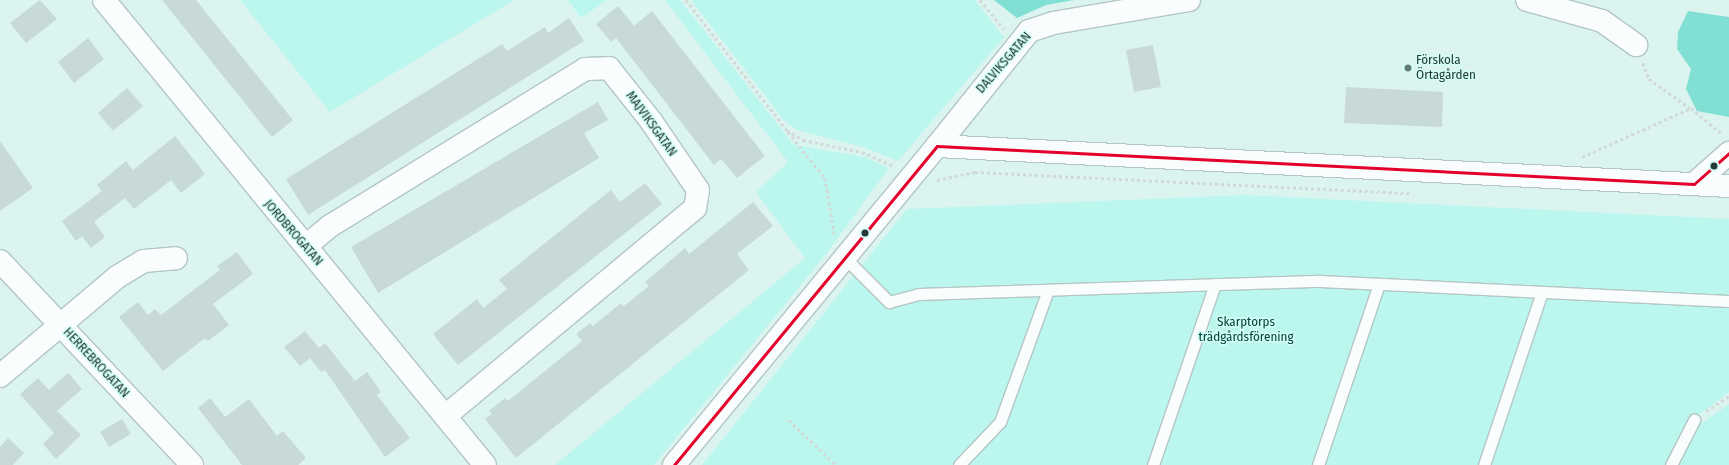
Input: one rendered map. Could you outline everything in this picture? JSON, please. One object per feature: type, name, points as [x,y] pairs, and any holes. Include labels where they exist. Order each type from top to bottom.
[{"type":"street","name":"JORDBROGATAN","points":[[104,0],[485,465]]},
{"type":"street","name":"DALVIKSGATAN","points":[[674,465],[1029,32],[1053,23],[1189,0]]},
{"type":"street","points":[[1527,0],[1602,21],[1636,45]]},
{"type":"street","name":"MAJVIKSGATAN","points":[[306,246],[330,226],[586,69],[609,68],[651,121],[698,190],[695,208],[445,416]]},
{"type":"street","points":[[936,146],[1729,186]]},
{"type":"street","points":[[1694,184],[1728,146]]},
{"type":"street","points":[[0,376],[59,323],[117,277],[144,261],[176,258]]},
{"type":"street","name":"HERREBROGATAN","points":[[0,261],[192,465]]},
{"type":"lane","points":[[844,257],[889,302],[919,294],[1320,281],[1729,302]]},
{"type":"lane","points":[[1153,465],[1215,284]]},
{"type":"lane","points":[[1318,465],[1379,284]]},
{"type":"lane","points":[[959,465],[1000,422],[1048,290]]},
{"type":"lane","points":[[1484,465],[1542,292]]},
{"type":"lane","points":[[1671,465],[1694,420]]},
{"type":"path","points":[[686,0],[825,178],[836,245],[844,257]]},
{"type":"path","points":[[980,0],[1017,46]]},
{"type":"path","points":[[1636,45],[1649,79],[1691,108],[1728,146]]},
{"type":"path","points":[[1578,159],[1691,108]]},
{"type":"path","points":[[787,130],[803,140],[862,152],[890,163]]},
{"type":"path","points":[[933,182],[975,172],[1414,193]]},
{"type":"path","points":[[1694,420],[1729,396]]},
{"type":"path","points":[[789,420],[836,465]]},
{"type":"green space","points":[[240,0],[514,0],[330,112]]},
{"type":"green space","points":[[568,0],[607,0],[581,18]]},
{"type":"green space","points":[[665,0],[680,0],[794,145],[865,157],[889,168],[826,254],[654,465],[555,465],[805,258],[756,192],[788,162]]},
{"type":"green space","points":[[691,0],[975,0],[1004,37],[898,161],[863,147],[797,130],[783,119]]},
{"type":"green space","name":"Skarptorps trädgårdsförening","points":[[1245,195],[1729,219],[1729,392],[1693,419],[1668,465],[702,465],[907,209]]},
{"type":"green space","points":[[1729,404],[1729,465],[1673,465],[1698,426]]},
{"type":"shaded area","points":[[994,0],[1074,0],[1046,5],[1017,18]]},
{"type":"shaded area","points":[[1688,11],[1729,17],[1729,117],[1697,111],[1686,89],[1691,69],[1677,49],[1678,32]]},
{"type":"building","points":[[40,0],[57,19],[26,43],[10,23]]},
{"type":"building","points":[[162,0],[196,0],[293,120],[272,137]]},
{"type":"building","points":[[618,6],[634,26],[652,11],[765,156],[737,178],[721,159],[714,165],[616,38],[611,42],[596,24]]},
{"type":"building","points":[[569,18],[584,41],[308,215],[286,179],[502,44],[507,51],[545,27],[548,33]]},
{"type":"building","points":[[88,38],[104,59],[74,83],[58,62]]},
{"type":"building","points":[[1153,45],[1161,87],[1134,92],[1126,50]]},
{"type":"building","points":[[1346,87],[1443,92],[1442,127],[1344,123]]},
{"type":"building","points":[[127,88],[143,106],[113,131],[98,113]]},
{"type":"building","points":[[598,102],[608,120],[584,133],[599,158],[378,293],[351,247]]},
{"type":"building","points":[[175,136],[205,174],[181,193],[171,180],[134,209],[125,198],[94,222],[105,237],[91,248],[82,236],[76,241],[62,221],[102,191],[97,185],[126,161],[133,170]]},
{"type":"building","points":[[0,141],[33,188],[0,211]]},
{"type":"building","points":[[645,183],[662,204],[458,365],[433,334],[477,299],[483,308],[507,289],[499,280],[611,190],[620,202]]},
{"type":"building","points":[[753,202],[773,226],[737,254],[749,270],[516,458],[485,419],[492,414],[489,411],[505,398],[508,401],[582,341],[576,334],[590,323],[593,326],[621,303],[624,306],[649,286],[645,282],[685,248],[689,254]]},
{"type":"building","points":[[237,252],[253,274],[213,304],[229,325],[208,341],[205,338],[163,371],[119,317],[138,302],[148,315],[155,309],[161,315],[220,270],[217,266]]},
{"type":"building","points":[[305,331],[319,348],[325,343],[355,381],[367,372],[381,392],[377,395],[410,438],[385,457],[325,370],[321,372],[310,358],[300,366],[284,347]]},
{"type":"building","points":[[68,373],[82,389],[57,411],[81,435],[56,459],[43,444],[54,433],[20,394],[38,378],[49,390]]},
{"type":"building","points":[[210,398],[225,417],[249,399],[277,436],[283,431],[306,458],[298,465],[242,465],[198,408]]},
{"type":"building","points":[[122,419],[131,434],[109,447],[100,432]]},
{"type":"building","points":[[8,438],[24,453],[13,465],[0,465],[0,447]]},
{"type":"transit line","points":[[937,146],[1694,184],[1729,153]]},
{"type":"transit line","points":[[674,465],[937,146]]},
{"type":"place","name":"Förskola Örtagården","points":[[1408,68]]}]
